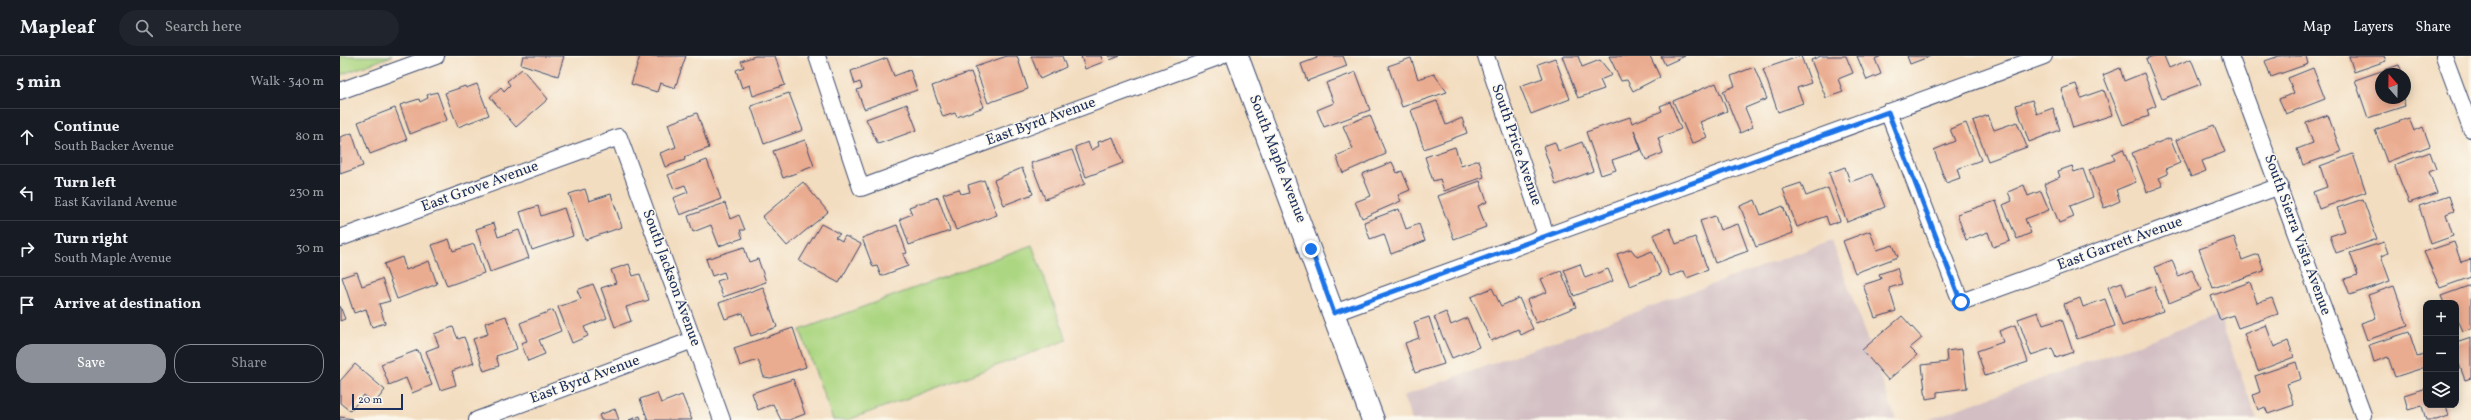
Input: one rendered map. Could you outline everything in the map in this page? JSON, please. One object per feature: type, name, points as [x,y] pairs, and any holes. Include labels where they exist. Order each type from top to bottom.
[{"type":"main road","name":"South Maple Avenue","points":[[1237,56],[1373,420]]},
{"type":"street","points":[[340,91],[436,56]]},
{"type":"street","name":"East Byrd Avenue","points":[[817,56],[861,188],[1221,56]]},
{"type":"street","name":"South Price Avenue","points":[[1486,56],[1546,235]]},
{"type":"street","points":[[1334,313],[2044,56]]},
{"type":"street","name":"South Sierra Vista Avenue","points":[[2230,56],[2280,186],[2363,415]]},
{"type":"street","points":[[2444,56],[2471,129]]},
{"type":"street","name":"East Garrett Avenue","points":[[1888,112],[1961,302],[2280,186]]},
{"type":"street","name":"East Grove Avenue","points":[[340,238],[619,137]]},
{"type":"street","name":"South Jackson Avenue","points":[[619,137],[722,420]]},
{"type":"street","name":"East Byrd Avenue","points":[[477,420],[693,340]]},
{"type":"shaded area","points":[[1832,241],[1896,420],[1412,420],[1403,396]]},
{"type":"shaded area","points":[[2219,315],[2257,420],[1927,420]]},
{"type":"green space","points":[[340,56],[392,56],[340,75]]},
{"type":"green space","points":[[1032,245],[1067,340],[848,420],[833,420],[800,330]]},
{"type":"building","points":[[523,56],[564,56],[558,76],[521,64]]},
{"type":"building","points":[[640,56],[686,56],[675,88],[660,83],[657,92],[631,84]]},
{"type":"building","points":[[755,56],[775,56],[785,85],[753,96],[750,85],[742,88],[736,70],[744,67],[741,61]]},
{"type":"building","points":[[1007,56],[1017,56],[1028,89],[988,103],[975,67]]},
{"type":"building","points":[[1031,56],[1062,56],[1066,67],[1040,79]]},
{"type":"building","points":[[1081,56],[1101,56],[1103,62],[1085,69]]},
{"type":"building","points":[[1109,56],[1120,56],[1110,60]]},
{"type":"building","points":[[1316,56],[1343,56],[1347,66],[1307,81],[1301,64],[1317,58]]},
{"type":"building","points":[[1562,56],[1578,56],[1582,67],[1600,60],[1612,75],[1600,80],[1604,89],[1578,98]]},
{"type":"building","points":[[1609,56],[1650,56],[1660,77],[1633,91],[1627,80],[1621,81]]},
{"type":"building","points":[[1661,56],[1685,56],[1665,65]]},
{"type":"building","points":[[1801,56],[1811,83],[1797,88],[1803,103],[1778,112],[1763,69]]},
{"type":"building","points":[[1821,56],[1846,56],[1853,73],[1838,79],[1843,92],[1826,98],[1811,60]]},
{"type":"building","points":[[1857,56],[1881,56],[1875,59],[1881,74],[1867,80]]},
{"type":"building","points":[[1907,56],[1931,56],[1910,64]]},
{"type":"building","points":[[2153,56],[2164,56],[2169,68],[2191,59],[2201,84],[2162,99],[2146,59]]},
{"type":"building","points":[[2279,56],[2306,56],[2308,64],[2271,77],[2265,61]]},
{"type":"building","points":[[2349,56],[2384,56],[2386,61],[2354,72]]},
{"type":"building","points":[[887,58],[894,76],[910,70],[917,90],[864,109],[857,90],[862,88],[860,82],[855,84],[851,71]]},
{"type":"building","points":[[1411,58],[1418,79],[1434,74],[1447,92],[1402,107],[1388,66]]},
{"type":"building","points":[[1555,58],[1570,99],[1531,114],[1520,86],[1543,78],[1538,64]]},
{"type":"building","points":[[2399,65],[2400,68],[2390,68]]},
{"type":"building","points":[[1754,67],[1767,99],[1745,108],[1753,127],[1740,133],[1723,91],[1735,86],[1731,76]]},
{"type":"building","points":[[2120,68],[2124,81],[2144,73],[2156,106],[2147,110],[2149,116],[2123,125],[2103,75]]},
{"type":"building","points":[[2313,68],[2325,99],[2286,114],[2279,99],[2294,93],[2288,78]]},
{"type":"building","points":[[522,69],[548,99],[516,127],[490,97],[501,87],[504,91],[510,85],[507,81]]},
{"type":"building","points":[[971,72],[984,107],[957,117],[955,113],[943,117],[932,86]]},
{"type":"building","points":[[1356,72],[1370,110],[1324,127],[1317,110],[1334,103],[1326,83]]},
{"type":"building","points":[[2375,73],[2375,104],[2404,104],[2405,106],[2368,118],[2355,80]]},
{"type":"building","points":[[1716,83],[1727,111],[1700,122],[1707,137],[1692,144],[1673,101]]},
{"type":"building","points":[[477,84],[489,115],[458,127],[445,93],[465,86],[466,88]]},
{"type":"building","points":[[2076,84],[2081,98],[2104,90],[2112,115],[2073,128],[2061,89]]},
{"type":"building","points":[[437,92],[447,120],[410,134],[400,105],[419,99],[420,102],[428,98],[427,95]]},
{"type":"building","points":[[789,93],[803,130],[764,144],[751,106]]},
{"type":"building","points":[[2032,100],[2037,114],[2053,108],[2060,130],[2029,142],[2016,105]]},
{"type":"building","points":[[1437,101],[1446,125],[1462,118],[1467,133],[1424,149],[1411,110]]},
{"type":"building","points":[[1670,102],[1681,129],[1658,138],[1663,153],[1646,160],[1634,130],[1641,150],[1612,160],[1616,170],[1601,175],[1586,132],[1630,117],[1632,123],[1662,111],[1660,106]]},
{"type":"building","points":[[907,104],[917,130],[878,144],[866,119]]},
{"type":"building","points":[[395,108],[407,140],[370,154],[358,122]]},
{"type":"building","points":[[697,113],[709,148],[684,157],[685,160],[665,167],[660,153],[676,147],[668,124]]},
{"type":"building","points":[[1370,115],[1386,154],[1343,173],[1336,156],[1353,149],[1343,126]]},
{"type":"building","points":[[1988,115],[1994,130],[2017,122],[2027,147],[1988,161],[1973,121]]},
{"type":"building","points":[[2328,115],[2341,152],[2303,165],[2297,149],[2313,143],[2306,123]]},
{"type":"building","points":[[2409,118],[2414,131],[2423,127],[2430,146],[2387,162],[2375,130]]},
{"type":"building","points":[[1966,123],[1981,160],[1957,169],[1960,178],[1946,183],[1934,150],[1955,141],[1950,129]]},
{"type":"building","points":[[2214,125],[2225,152],[2202,161],[2206,171],[2191,177],[2176,140]]},
{"type":"building","points":[[352,133],[363,166],[340,174],[340,137]]},
{"type":"building","points":[[1113,137],[1123,163],[1086,177],[1075,147],[1088,142],[1091,150],[1099,146],[1098,142]]},
{"type":"building","points":[[2170,138],[2180,163],[2166,169],[2168,174],[2159,178],[2163,186],[2147,192],[2132,153]]},
{"type":"building","points":[[805,140],[814,166],[783,178],[773,151]]},
{"type":"building","points":[[1555,142],[1558,151],[1582,142],[1593,171],[1556,185],[1543,146]]},
{"type":"building","points":[[1455,147],[1461,166],[1479,160],[1484,177],[1444,191],[1440,179],[1433,181],[1425,157]]},
{"type":"building","points":[[2123,149],[2136,182],[2116,190],[2120,201],[2104,208],[2089,170],[2115,160],[2112,154]]},
{"type":"building","points":[[1072,150],[1085,184],[1045,199],[1031,163]]},
{"type":"building","points":[[2430,152],[2436,169],[2429,172],[2437,193],[2409,203],[2394,165]]},
{"type":"building","points":[[2353,154],[2366,192],[2319,209],[2313,192],[2327,187],[2320,166]]},
{"type":"building","points":[[707,160],[721,199],[680,215],[673,198],[688,192],[685,185],[674,189],[668,175]]},
{"type":"building","points":[[1392,162],[1397,173],[1402,171],[1410,190],[1398,195],[1401,201],[1362,218],[1355,202],[1371,196],[1362,174]]},
{"type":"building","points":[[2072,166],[2074,172],[2083,169],[2093,197],[2070,206],[2074,217],[2059,223],[2044,184],[2060,177],[2058,171]]},
{"type":"building","points":[[1845,167],[1850,182],[1872,174],[1885,207],[1847,222],[1829,173]]},
{"type":"building","points":[[1022,168],[1033,194],[1004,205],[994,180]]},
{"type":"building","points":[[984,180],[997,215],[956,230],[943,194],[959,189],[961,194],[970,192],[968,185]]},
{"type":"building","points":[[1480,181],[1487,202],[1478,206],[1486,227],[1454,239],[1438,196]]},
{"type":"building","points":[[803,182],[828,212],[787,246],[762,217]]},
{"type":"building","points":[[1801,183],[1806,196],[1828,188],[1840,221],[1829,225],[1826,216],[1797,227],[1783,189]]},
{"type":"building","points":[[2024,185],[2028,196],[2041,191],[2049,210],[2025,219],[2031,233],[2017,239],[2003,205],[2012,201],[2008,192]]},
{"type":"building","points":[[585,189],[589,201],[611,194],[622,227],[585,240],[569,194]]},
{"type":"building","points":[[2449,196],[2454,211],[2446,214],[2453,236],[2431,244],[2419,206]]},
{"type":"building","points":[[938,197],[950,231],[909,245],[900,219],[912,214],[909,207]]},
{"type":"building","points":[[2363,199],[2377,239],[2336,253],[2330,236],[2345,231],[2337,208]]},
{"type":"building","points":[[1755,200],[1761,215],[1783,206],[1793,233],[1756,247],[1740,206]]},
{"type":"building","points":[[1996,201],[2010,241],[1993,247],[1988,232],[1966,240],[1957,214]]},
{"type":"building","points":[[725,203],[730,219],[739,215],[745,230],[740,230],[743,238],[719,246],[711,225],[693,232],[688,216]]},
{"type":"building","points":[[538,206],[541,216],[564,208],[573,236],[532,250],[520,212]]},
{"type":"building","points":[[1399,209],[1406,229],[1419,224],[1425,241],[1391,254],[1384,234],[1370,239],[1364,222]]},
{"type":"building","points":[[1715,216],[1720,230],[1738,224],[1748,251],[1715,263],[1700,221]]},
{"type":"building","points":[[494,223],[498,237],[519,230],[529,258],[490,272],[476,229]]},
{"type":"building","points":[[821,224],[840,234],[835,237],[842,241],[845,236],[861,244],[839,283],[799,261]]},
{"type":"building","points":[[897,225],[907,253],[903,254],[908,266],[881,276],[877,266],[873,267],[862,238]]},
{"type":"building","points":[[1670,228],[1676,244],[1695,237],[1708,270],[1687,278],[1684,271],[1670,276],[1653,235]]},
{"type":"building","points":[[1870,231],[1877,250],[1893,245],[1898,257],[1855,273],[1843,241]]},
{"type":"building","points":[[2234,237],[2242,260],[2258,254],[2264,271],[2213,288],[2199,249]]},
{"type":"building","points":[[449,239],[453,251],[474,244],[484,273],[447,286],[432,245]]},
{"type":"building","points":[[2384,242],[2388,253],[2381,256],[2390,281],[2350,295],[2344,279],[2358,275],[2350,253]]},
{"type":"building","points":[[2454,242],[2461,262],[2471,259],[2471,277],[2440,288],[2424,252]]},
{"type":"building","points":[[744,247],[749,262],[758,259],[766,282],[723,297],[717,281],[726,278],[724,272],[712,276],[706,259]]},
{"type":"building","points":[[1631,249],[1637,257],[1652,251],[1661,274],[1630,286],[1617,254]]},
{"type":"building","points":[[402,257],[406,270],[429,261],[437,284],[397,299],[384,264]]},
{"type":"building","points":[[2172,260],[2178,276],[2192,270],[2201,290],[2169,303],[2155,267]]},
{"type":"building","points":[[629,264],[633,276],[640,274],[649,300],[626,307],[631,321],[615,327],[601,288],[616,283],[611,270]]},
{"type":"building","points":[[1580,264],[1585,278],[1608,269],[1613,281],[1574,296],[1564,270]]},
{"type":"building","points":[[1897,268],[1902,284],[1889,288],[1896,311],[1875,318],[1863,285],[1881,279],[1879,274]]},
{"type":"building","points":[[1561,271],[1576,307],[1536,323],[1527,300],[1547,292],[1541,279]]},
{"type":"building","points":[[357,272],[362,286],[382,279],[390,301],[379,304],[385,323],[372,327],[366,309],[354,313],[342,277]]},
{"type":"building","points":[[2122,282],[2127,296],[2154,286],[2163,311],[2122,326],[2108,287]]},
{"type":"building","points":[[2250,282],[2257,303],[2272,298],[2278,314],[2238,328],[2233,315],[2220,320],[2211,296]]},
{"type":"building","points":[[593,284],[607,318],[584,327],[588,336],[572,343],[558,307],[581,299],[577,290]]},
{"type":"building","points":[[2471,285],[2471,328],[2463,331],[2459,322],[2459,300],[2443,300],[2441,296]]},
{"type":"building","points":[[2394,286],[2408,326],[2367,340],[2361,323],[2376,318],[2368,295]]},
{"type":"building","points":[[763,287],[777,327],[751,336],[743,313],[725,319],[719,303]]},
{"type":"building","points":[[1492,288],[1501,306],[1519,298],[1533,329],[1521,335],[1518,329],[1491,341],[1471,297]]},
{"type":"building","points":[[2080,298],[2083,307],[2105,299],[2115,326],[2077,339],[2064,304]]},
{"type":"building","points":[[340,306],[345,319],[340,321]]},
{"type":"building","points":[[553,310],[561,331],[539,340],[545,354],[528,361],[521,343],[527,341],[520,323]]},
{"type":"building","points":[[1446,312],[1451,325],[1467,318],[1479,347],[1452,358],[1434,317]]},
{"type":"building","points":[[2038,312],[2043,325],[2062,319],[2073,352],[2056,358],[2052,348],[2031,355],[2018,319]]},
{"type":"building","points":[[506,316],[517,349],[496,356],[499,366],[484,371],[473,339],[488,334],[485,323]]},
{"type":"building","points":[[1902,316],[1922,338],[1910,348],[1917,355],[1888,380],[1862,350]]},
{"type":"building","points":[[1429,317],[1444,364],[1415,373],[1405,343],[1419,338],[1414,322]]},
{"type":"building","points":[[2015,325],[2028,362],[1985,376],[1977,351],[2003,342],[1999,331]]},
{"type":"building","points":[[2266,325],[2274,347],[2288,341],[2294,357],[2258,371],[2244,334]]},
{"type":"building","points":[[453,327],[458,339],[464,337],[474,363],[452,371],[456,385],[440,390],[426,351],[439,346],[434,334]]},
{"type":"building","points":[[793,328],[806,367],[771,378],[764,377],[758,360],[740,366],[734,348]]},
{"type":"building","points":[[2409,332],[2417,356],[2423,354],[2423,368],[2395,377],[2388,357],[2374,362],[2369,345]]},
{"type":"building","points":[[2471,338],[2471,378],[2465,380],[2459,364],[2459,342]]},
{"type":"building","points":[[1962,349],[1967,388],[1937,392],[1937,397],[1926,399],[1922,365],[1947,362],[1946,351]]},
{"type":"building","points":[[418,350],[432,385],[412,393],[406,378],[389,385],[381,364]]},
{"type":"building","points":[[2296,362],[2301,379],[2287,384],[2294,405],[2268,414],[2265,407],[2258,410],[2253,395],[2260,392],[2255,376]]},
{"type":"building","points":[[355,364],[385,390],[374,404],[364,395],[350,411],[340,403],[340,381]]},
{"type":"building","points":[[793,379],[805,414],[789,420],[781,420],[773,404],[758,410],[752,393]]},
{"type":"building","points":[[2423,389],[2423,408],[2447,408],[2449,416],[2436,420],[2426,420],[2422,406],[2408,410],[2404,395]]},
{"type":"building","points":[[657,393],[661,403],[682,395],[692,420],[648,420],[640,399]]},
{"type":"building","points":[[615,409],[619,420],[601,420],[599,415]]},
{"type":"building","points":[[640,416],[641,420],[629,420]]},
{"type":"building","points":[[340,417],[353,419],[353,420],[340,420]]},
{"type":"route","points":[[1311,249],[1334,313],[1888,112],[1961,302]]}]
